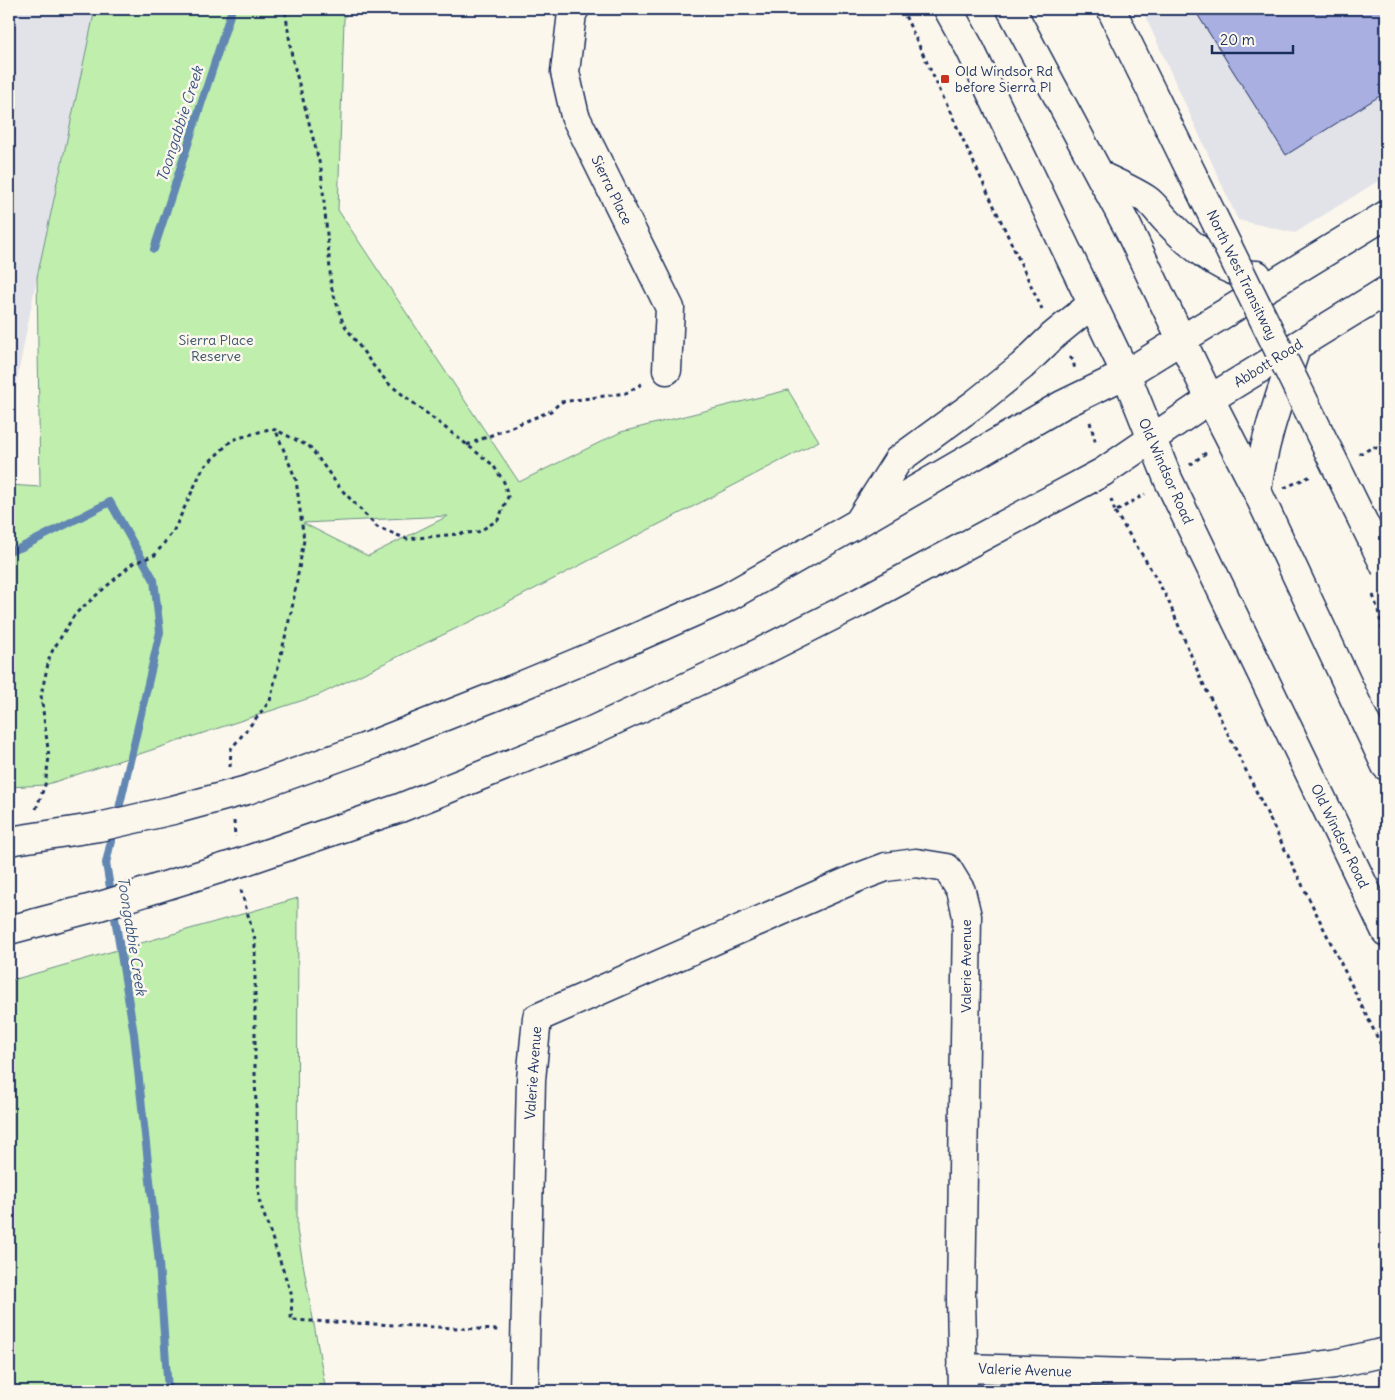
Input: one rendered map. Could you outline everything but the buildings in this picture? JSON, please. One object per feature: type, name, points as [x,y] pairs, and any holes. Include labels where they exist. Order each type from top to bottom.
[{"type":"main road","name":"Sierra Place","points":[[575,9],[572,14],[566,72],[575,116],[670,308],[667,370]]},
{"type":"main road","name":"Old Windsor Road","points":[[948,9],[970,49],[1126,374],[1168,479],[1386,932]]},
{"type":"main road","points":[[1011,9],[1101,176],[1257,491],[1386,766]]},
{"type":"main road","name":"North West Transitway","points":[[1111,9],[1386,568]]},
{"type":"main road","points":[[1101,176],[1147,199],[1183,237],[1217,263],[1231,270],[1249,275],[1289,274]]},
{"type":"main road","points":[[12,852],[99,827],[173,810],[238,780],[364,748],[617,646],[728,597],[1062,405],[1126,374],[1386,215]]},
{"type":"main road","name":"Abbott Road","points":[[9,930],[100,906],[240,862],[409,805],[587,733],[753,656],[858,603],[1095,477],[1210,399],[1386,290]]},
{"type":"main road","points":[[858,523],[898,460],[976,404],[1092,304]]},
{"type":"main road","points":[[1257,491],[1260,466],[1270,425],[1297,345]]},
{"type":"main road","name":"Valerie Avenue","points":[[524,1391],[531,1080],[537,1018],[854,879],[886,867],[916,863],[947,868],[961,891],[967,916],[961,1298],[962,1380],[1262,1373],[1334,1364],[1386,1352]]},
{"type":"path","points":[[35,811],[45,785],[49,757],[41,695],[50,654],[75,614],[132,564],[154,555],[174,530],[203,468],[232,440],[269,429],[276,430],[310,447],[340,488],[377,527],[407,539],[478,532],[498,520],[508,496],[504,482],[493,465],[390,384],[372,364],[343,323],[331,286],[321,169],[292,57],[284,9]]},
{"type":"path","points":[[902,9],[1054,335],[1072,360],[1082,395]]},
{"type":"path","points":[[467,446],[551,411],[561,402],[626,393],[667,370]]},
{"type":"path","points":[[238,780],[230,749],[270,701],[292,608],[304,540],[296,480],[276,430]]},
{"type":"path","points":[[1115,512],[1168,600],[1200,677],[1386,1055]]},
{"type":"path","points":[[1373,595],[1382,624],[1386,663]]},
{"type":"path","points":[[233,816],[255,940],[255,1075],[259,1200],[292,1296],[291,1320],[526,1332]]},
{"type":"path","points":[[9,880],[12,852]]},
{"type":"shaded area","points":[[9,9],[95,9],[37,277],[9,421]]},
{"type":"shaded area","points":[[1142,9],[1386,9],[1386,176],[1295,233],[1238,220]]},
{"type":"green space","name":"Sierra Place Reserve","points":[[95,9],[348,9],[344,19],[338,210],[519,482],[621,432],[788,390],[819,441],[494,610],[319,695],[45,785],[9,787],[9,485],[40,487],[37,277]],"holes":[[[448,516],[368,556],[303,523]]]},
{"type":"green space","points":[[298,898],[297,1230],[326,1391],[9,1391],[9,981]]},
{"type":"waterway","name":"Toongabbie Creek","points":[[154,249],[232,9]]},
{"type":"waterway","name":"Toongabbie Creek","points":[[9,551],[20,548],[110,502],[154,580],[160,632],[117,817]]},
{"type":"waterway","name":"Toongabbie Creek","points":[[114,828],[106,863],[134,1034],[159,1263],[168,1391]]},
{"type":"place","name":"Old Windsor Rd before Sierra Pl","points":[[945,79]]}]
